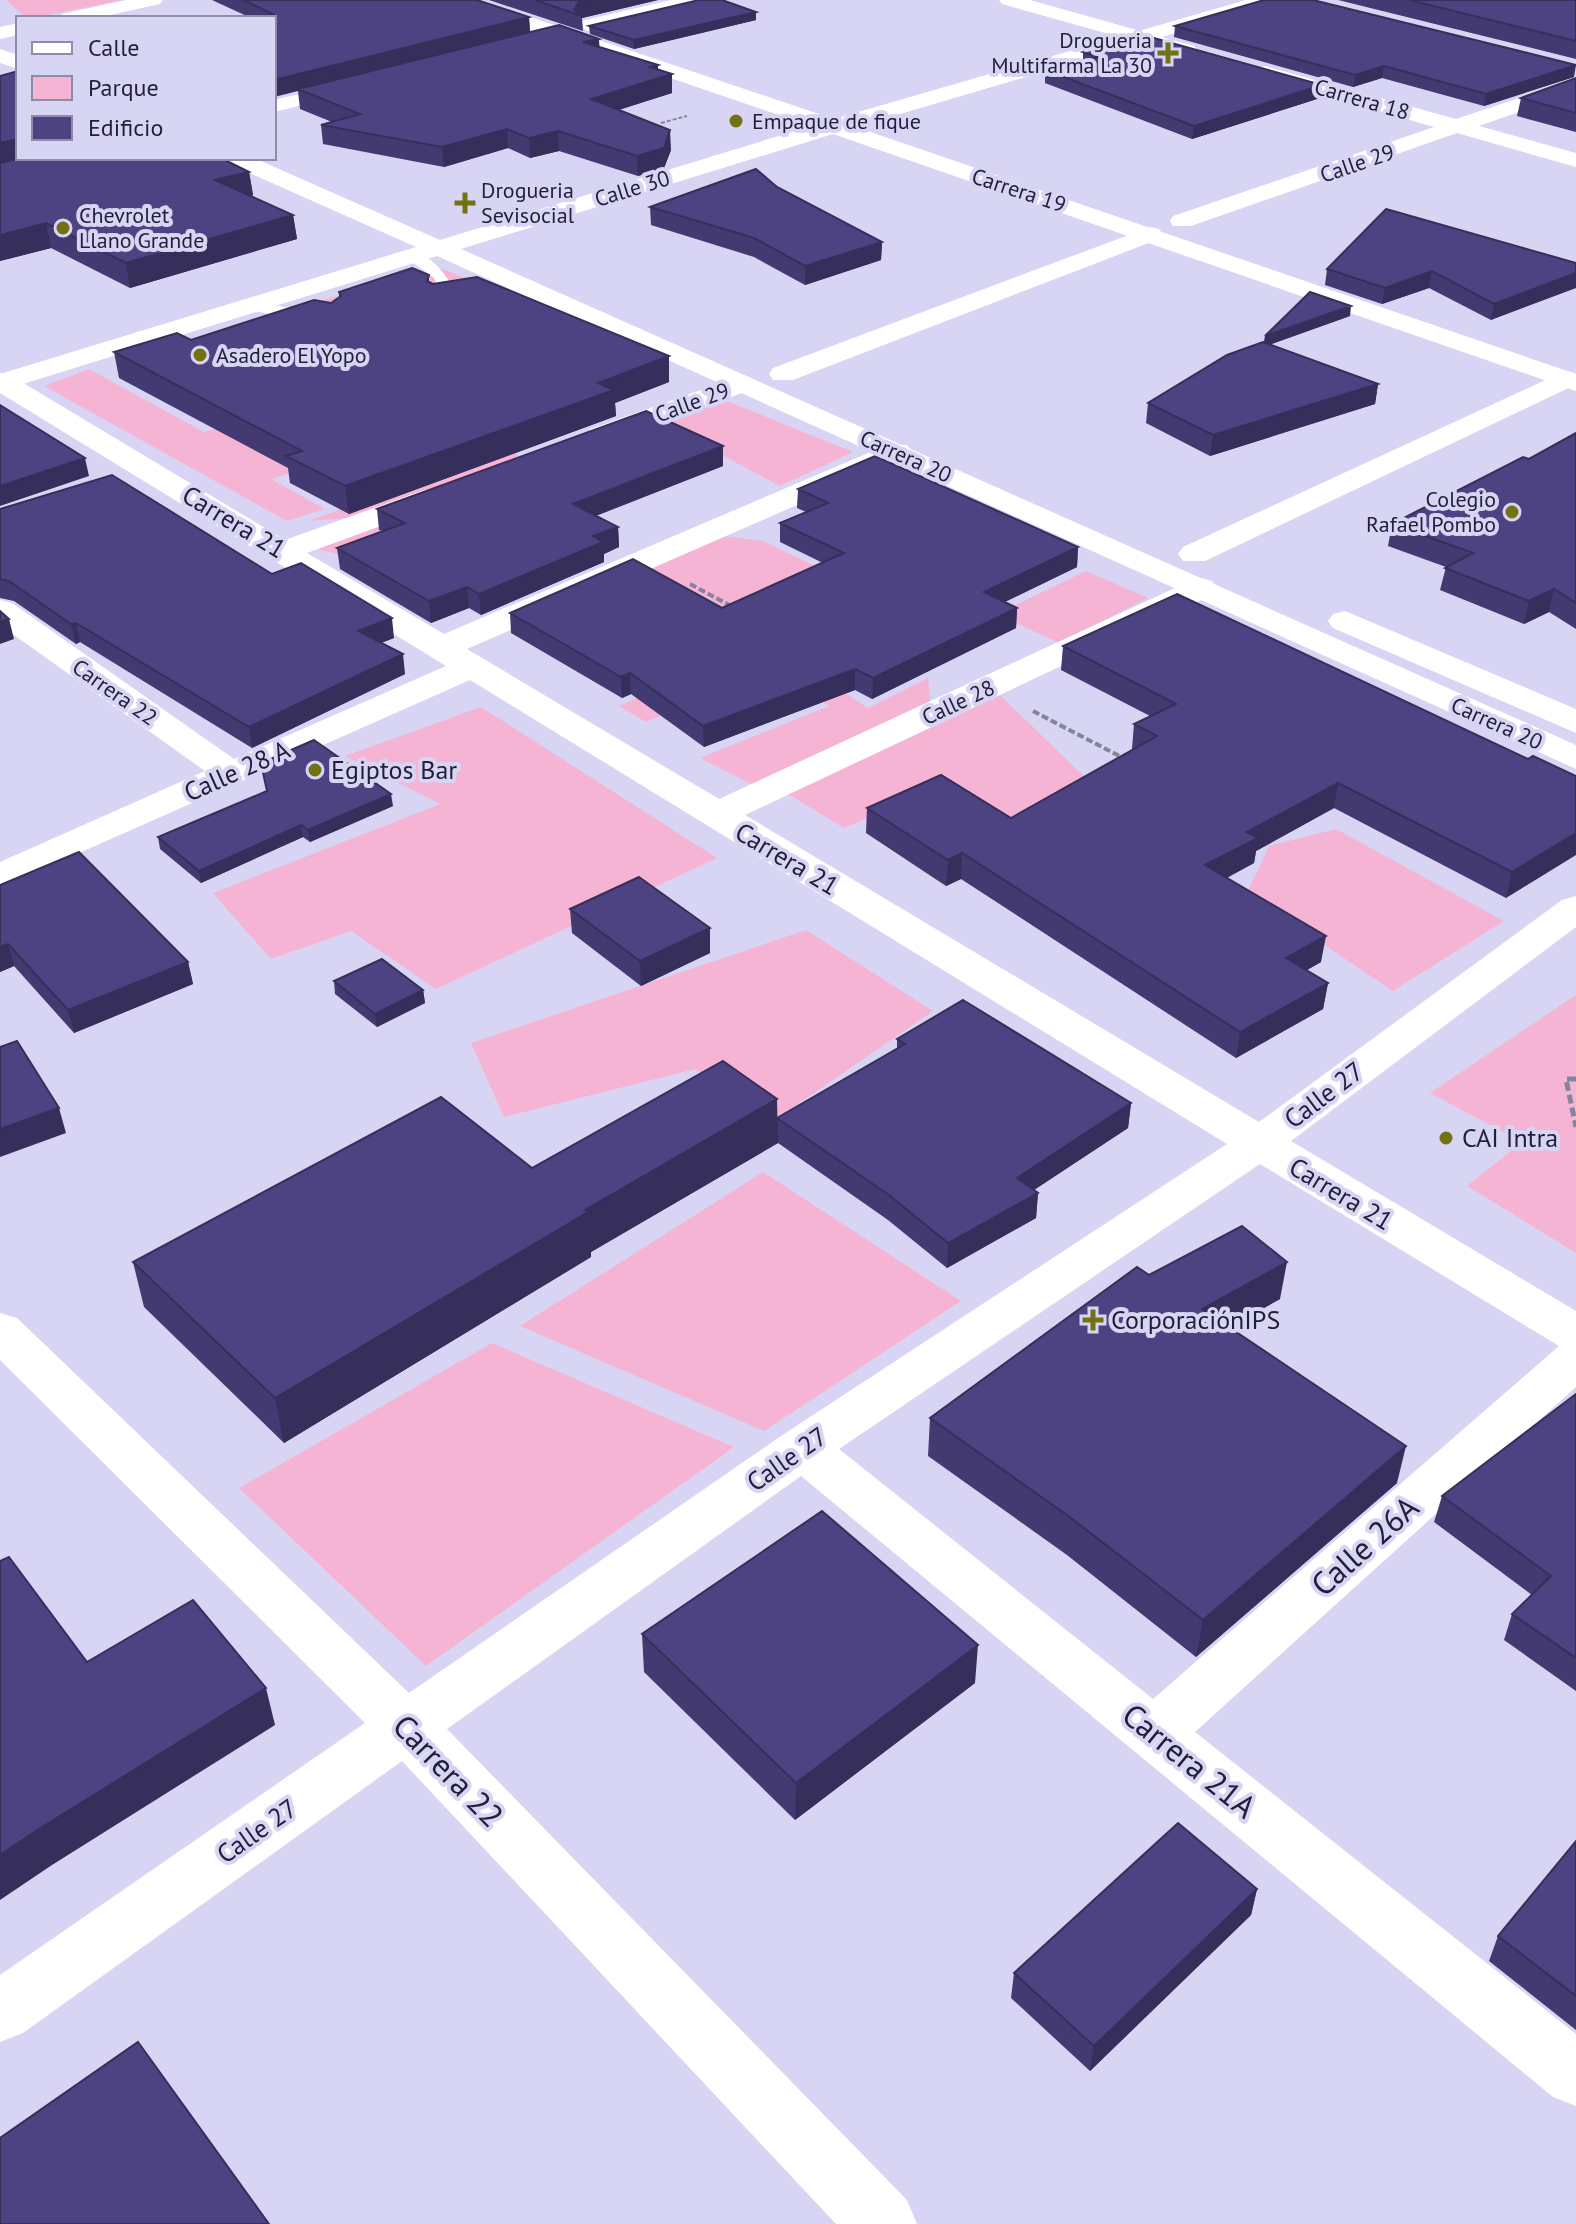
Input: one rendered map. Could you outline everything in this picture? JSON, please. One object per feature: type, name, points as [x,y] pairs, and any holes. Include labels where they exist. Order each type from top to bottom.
[{"type":"street","points":[[78,16],[153,0]]},
{"type":"street","name":"Carrera 19","points":[[461,0],[806,120],[834,119]]},
{"type":"street","name":"Carrera 19","points":[[514,0],[1150,234],[1570,381]]},
{"type":"street","points":[[588,25],[696,0]]},
{"type":"street","points":[[1009,0],[1115,30]]},
{"type":"street","points":[[1066,0],[1142,29],[1208,48],[1168,28]]},
{"type":"street","name":"Calle 30","points":[[834,119],[860,118],[1142,29],[1217,0]]},
{"type":"street","name":"Calle 30","points":[[1,377],[1115,30],[1168,28],[1267,0]]},
{"type":"street","points":[[529,43],[559,35]]},
{"type":"street","name":"Carrera 18","points":[[1576,141],[1254,60],[1461,128],[1576,160]]},
{"type":"street","points":[[276,106],[379,80]]},
{"type":"street","name":"Calle 29","points":[[1182,221],[1491,118],[1576,85]]},
{"type":"street","name":"Carrera 19","points":[[860,118],[1182,221],[1430,307]]},
{"type":"street","name":"Calle 30","points":[[1,377],[249,306],[806,120]]},
{"type":"street","name":"Carrera 20","points":[[276,149],[437,241],[509,290],[1212,578],[1576,758]]},
{"type":"street","name":"Carrera 20","points":[[240,160],[437,241],[783,374],[1194,554],[1212,578]]},
{"type":"street","points":[[783,374],[1150,234]]},
{"type":"street","name":"Carrera 21","points":[[1,377],[134,475],[283,551],[1576,1334]]},
{"type":"street","points":[[1194,554],[1570,381]]},
{"type":"street","name":"Calle 29","points":[[578,444],[740,384]]},
{"type":"street","name":"Calle 28 A","points":[[0,876],[231,773],[645,560],[897,451]]},
{"type":"street","points":[[283,551],[460,487]]},
{"type":"street","name":"Calle 28","points":[[715,815],[988,688],[1212,578]]},
{"type":"street","name":"Carrera 22","points":[[0,610],[231,773]]},
{"type":"street","name":"Carrera 20","points":[[1322,610],[1576,722]]},
{"type":"street","points":[[0,648],[35,635]]},
{"type":"street","name":"Calle 27","points":[[0,2012],[802,1448],[1258,1144],[1576,908]]},
{"type":"street","name":"Carrera 22","points":[[0,1330],[406,1726],[883,2224]]},
{"type":"street","name":"Calle 26A","points":[[1154,1733],[1576,1359]]},
{"type":"street","name":"Carrera 21A","points":[[802,1448],[1576,2075]]},
{"type":"lane","points":[[437,241],[440,276],[449,295],[440,303],[468,298]]},
{"type":"lane","points":[[249,306],[333,320]]},
{"type":"path","points":[[645,560],[740,610]]},
{"type":"path","points":[[988,688],[1128,761]]},
{"type":"path","points":[[1576,1079],[1566,1079],[1576,1127]]},
{"type":"green space","points":[[6,0],[122,0],[43,16],[24,16]]},
{"type":"green space","points":[[434,266],[468,279],[265,337],[362,451],[271,479],[325,509],[287,521],[44,386],[89,369],[204,432],[291,403],[159,351]]},
{"type":"green space","points":[[727,401],[853,452],[780,486],[684,435],[349,557],[313,548]]},
{"type":"green space","points":[[511,449],[521,459],[359,517],[308,521]]},
{"type":"green space","points":[[723,536],[763,541],[830,573],[824,679],[868,708],[928,678],[931,708],[763,790],[700,758],[829,706],[774,667],[646,722],[619,706],[691,674],[640,570]]},
{"type":"green space","points":[[1086,571],[1148,598],[1059,643],[997,614]]},
{"type":"green space","points":[[1000,695],[1100,792],[1016,823],[938,788],[844,828],[778,788]]},
{"type":"green space","points":[[481,707],[717,858],[436,989],[351,931],[271,959],[213,893],[440,804],[345,756]]},
{"type":"green space","points":[[1336,829],[1504,921],[1393,991],[1247,893],[1269,846]]},
{"type":"green space","points":[[806,930],[933,1011],[778,1118],[695,1069],[504,1117],[471,1043]]},
{"type":"green space","points":[[1576,995],[1576,1253],[1467,1186],[1522,1142],[1430,1093]]},
{"type":"green space","points":[[763,1172],[961,1301],[764,1431],[520,1326]]},
{"type":"green space","points":[[492,1343],[734,1447],[426,1666],[239,1488]]},
{"type":"building","points":[[243,0],[477,0],[529,17],[276,80],[276,16],[263,16],[273,14]]},
{"type":"building","points":[[535,0],[590,0],[579,2],[574,10],[582,16]]},
{"type":"building","points":[[699,0],[722,0],[756,12],[634,40],[589,26]]},
{"type":"building","points":[[1264,0],[1313,0],[1576,65],[1486,94],[1384,66],[1355,75],[1175,26]]},
{"type":"building","points":[[1409,0],[1576,0],[1576,41]]},
{"type":"building","points":[[559,25],[599,39],[583,42],[658,65],[650,67],[672,74],[591,99],[670,130],[664,148],[637,156],[558,131],[529,138],[507,129],[442,147],[321,125],[360,114],[298,89]]},
{"type":"building","points":[[1143,35],[1322,85],[1194,126],[1045,70],[1100,57],[1083,52]]},
{"type":"building","points":[[16,72],[16,139],[0,143],[0,76]]},
{"type":"building","points":[[1576,78],[1576,113],[1521,98]]},
{"type":"building","points":[[16,159],[225,160],[249,172],[215,180],[293,215],[126,263],[46,223],[0,235],[0,163]]},
{"type":"building","points":[[756,169],[777,187],[882,242],[805,266],[754,238],[650,207]]},
{"type":"building","points":[[1386,209],[1576,263],[1576,273],[1494,304],[1432,271],[1385,288],[1327,269]]},
{"type":"building","points":[[412,268],[429,275],[427,281],[433,284],[477,277],[669,356],[598,383],[614,390],[345,486],[286,456],[302,451],[114,352],[177,333],[191,340],[314,300],[331,303],[341,296],[339,292]]},
{"type":"building","points":[[1310,292],[1351,306],[1265,336]]},
{"type":"building","points":[[1263,342],[1378,384],[1213,435],[1148,403],[1227,355]]},
{"type":"building","points":[[0,405],[85,458],[0,486]]},
{"type":"building","points":[[646,411],[723,446],[573,504],[618,527],[593,536],[603,542],[479,594],[467,587],[429,601],[337,548],[405,523],[377,509]]},
{"type":"building","points":[[1576,433],[1576,603],[1554,589],[1529,601],[1445,568],[1473,553],[1392,524],[1523,457],[1529,459]]},
{"type":"building","points":[[875,456],[1078,547],[984,592],[1017,608],[873,678],[855,669],[703,726],[630,673],[621,677],[510,613],[633,559],[722,608],[844,553],[780,523],[828,503],[798,489]]},
{"type":"building","points":[[112,475],[272,574],[301,563],[392,618],[358,631],[403,654],[249,727],[76,623],[71,624],[9,581],[0,579],[0,509]]},
{"type":"building","points":[[1177,594],[1528,759],[1533,756],[1576,776],[1576,833],[1512,872],[1338,783],[1247,832],[1258,838],[1205,865],[1326,936],[1286,958],[1328,983],[1240,1032],[962,853],[948,860],[867,808],[941,775],[1011,818],[1157,736],[1134,724],[1176,704],[1063,646]]},
{"type":"building","points":[[0,611],[9,619],[0,622]]},
{"type":"building","points":[[314,740],[391,794],[308,830],[301,825],[199,871],[158,837],[267,791],[261,763]]},
{"type":"building","points":[[79,852],[188,962],[68,1010],[8,944],[0,947],[0,885]]},
{"type":"building","points":[[639,877],[710,928],[640,961],[570,909]]},
{"type":"building","points":[[382,959],[423,990],[375,1014],[334,981]]},
{"type":"building","points":[[963,1000],[1131,1103],[1017,1178],[1038,1193],[948,1243],[889,1195],[777,1118],[905,1044],[897,1039]]},
{"type":"building","points":[[17,1041],[59,1108],[0,1129],[0,1047]]},
{"type":"building","points":[[723,1061],[777,1099],[585,1210],[588,1212],[275,1398],[133,1262],[441,1097],[532,1168]]},
{"type":"building","points":[[1242,1226],[1287,1262],[1202,1309],[1406,1446],[1203,1620],[1071,1518],[930,1418],[1137,1267],[1149,1275]]},
{"type":"building","points":[[1576,1394],[1576,1658],[1512,1614],[1551,1576],[1442,1496]]},
{"type":"building","points":[[822,1511],[978,1645],[796,1783],[642,1634]]},
{"type":"building","points":[[9,1557],[87,1662],[193,1600],[266,1688],[0,1855],[0,1561]]},
{"type":"building","points":[[1178,1823],[1257,1889],[1094,2046],[1014,1973]]},
{"type":"building","points":[[1576,1841],[1576,1996],[1498,1936]]},
{"type":"building","points":[[138,2042],[269,2224],[0,2224],[0,2138]]},
{"type":"place","name":"Drogueria Multifarma La 30","points":[[1168,53]]},
{"type":"place","name":"Empaque de fique","points":[[736,121]]},
{"type":"place","name":"Drogueria Sevisocial","points":[[465,203]]},
{"type":"place","name":"Chevrolet Llano Grande","points":[[63,228]]},
{"type":"place","name":"Asadero El Yopo","points":[[200,355]]},
{"type":"place","name":"Colegio Rafael Pombo","points":[[1512,512]]},
{"type":"place","name":"Egiptos Bar","points":[[315,770]]},
{"type":"place","name":"CAI Intra","points":[[1446,1138]]},
{"type":"place","name":"CorporaciónIPS","points":[[1093,1320]]}]
